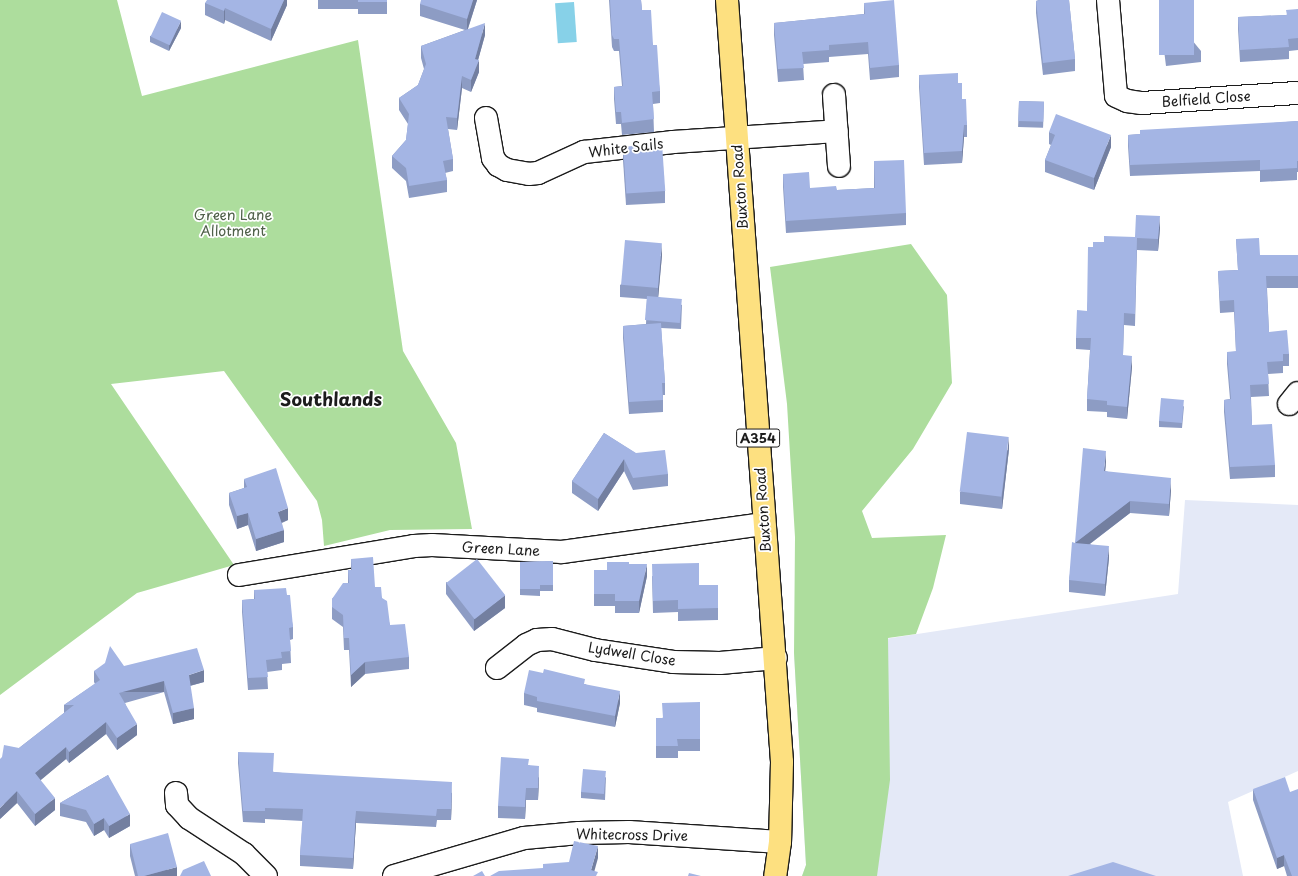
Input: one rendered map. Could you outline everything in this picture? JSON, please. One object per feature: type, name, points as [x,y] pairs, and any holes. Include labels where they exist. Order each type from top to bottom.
[{"type":"highway","name":"Buxton Road","points":[[727,0],[764,524],[776,658],[782,762],[780,842],[775,876]]},
{"type":"street","name":"Belfield Close","points":[[1108,0],[1116,96],[1127,102],[1142,103],[1298,93]]},
{"type":"street","points":[[834,95],[839,166]]},
{"type":"street","name":"White Sails","points":[[486,118],[493,158],[498,165],[507,170],[529,174],[538,173],[584,152],[673,142],[836,131]]},
{"type":"street","name":"Green Lane","points":[[239,575],[420,546],[562,552],[764,524]]},
{"type":"street","name":"Lydwell Close","points":[[497,668],[526,645],[552,639],[595,650],[673,662],[720,663],[776,658]]},
{"type":"street","points":[[176,793],[177,805],[189,818],[244,854],[266,876]]},
{"type":"street","name":"Whitecross Drive","points":[[394,876],[475,850],[524,838],[579,833],[629,832],[780,842]]},
{"type":"shaded area","points":[[1185,500],[1298,505],[1298,771],[1228,802],[1243,876],[802,876],[806,865],[794,653],[1178,594]]},
{"type":"green space","name":"Green Lane Allotment","points":[[0,0],[117,0],[142,96],[358,40],[403,351],[456,443],[472,529],[390,530],[324,546],[322,520],[317,501],[224,371],[111,384],[234,565],[137,593],[0,695]]},
{"type":"green space","points":[[911,244],[947,295],[952,383],[913,449],[862,511],[872,538],[946,535],[933,588],[916,634],[888,638],[890,780],[877,876],[802,876],[806,865],[794,653],[795,537],[787,404],[770,267]]},
{"type":"water","points":[[574,2],[577,42],[558,43],[555,3]]},
{"type":"building","points":[[207,0],[284,0],[271,29],[225,8],[224,11],[205,3]]},
{"type":"building","points":[[358,0],[387,0],[387,2],[358,2]]},
{"type":"building","points":[[421,0],[473,0],[467,19],[420,4]]},
{"type":"building","points":[[610,0],[641,0],[642,10],[651,10],[653,45],[657,45],[660,91],[652,92],[654,119],[622,123],[621,112],[616,112],[614,87],[623,86],[619,39],[614,39],[612,35]]},
{"type":"building","points":[[894,0],[899,65],[870,68],[868,42],[829,45],[829,50],[802,52],[804,68],[778,69],[774,23],[865,14],[864,3]]},
{"type":"building","points":[[1069,0],[1075,59],[1043,63],[1036,1]]},
{"type":"building","points":[[1159,0],[1194,0],[1194,55],[1159,55]]},
{"type":"building","points":[[1298,9],[1298,38],[1288,39],[1289,47],[1240,50],[1238,17],[1287,15],[1286,10]]},
{"type":"building","points":[[162,12],[181,21],[170,45],[151,36]]},
{"type":"building","points":[[485,23],[475,59],[479,60],[471,80],[462,76],[457,118],[446,117],[453,159],[443,161],[447,180],[409,186],[406,168],[392,156],[406,140],[409,114],[399,98],[418,85],[426,64],[421,46]]},
{"type":"building","points":[[958,73],[958,83],[962,83],[962,99],[966,99],[967,125],[964,125],[962,151],[924,153],[919,75]]},
{"type":"building","points":[[1019,101],[1044,102],[1043,122],[1018,121]]},
{"type":"building","points":[[1056,114],[1111,135],[1094,178],[1045,160],[1055,135],[1049,132]]},
{"type":"building","points":[[1298,121],[1297,168],[1260,170],[1260,160],[1130,165],[1128,135],[1140,134],[1140,130]]},
{"type":"building","points":[[662,144],[665,191],[626,194],[623,147]]},
{"type":"building","points":[[904,160],[906,213],[786,221],[783,174],[809,172],[810,188],[836,186],[837,190],[875,188],[874,161]]},
{"type":"building","points":[[1136,215],[1160,216],[1158,239],[1137,238],[1135,314],[1124,313],[1123,355],[1132,356],[1127,407],[1107,405],[1107,401],[1087,399],[1091,338],[1076,338],[1077,310],[1087,311],[1088,247],[1093,247],[1093,242],[1104,242],[1104,236],[1135,237]]},
{"type":"building","points":[[1259,238],[1260,255],[1298,255],[1298,276],[1266,276],[1269,332],[1287,330],[1289,354],[1283,354],[1283,361],[1267,362],[1269,384],[1250,385],[1252,425],[1272,424],[1275,465],[1230,467],[1224,400],[1231,399],[1227,352],[1236,351],[1234,300],[1220,301],[1218,271],[1238,270],[1236,239]]},
{"type":"building","points":[[625,240],[662,243],[658,288],[621,285]]},
{"type":"building","points":[[647,296],[682,299],[680,323],[645,320]]},
{"type":"building","points":[[661,323],[665,383],[662,383],[663,400],[629,402],[623,326]]},
{"type":"building","points":[[1161,398],[1184,400],[1182,423],[1159,421]]},
{"type":"building","points":[[967,432],[1009,437],[1001,497],[960,492]]},
{"type":"building","points":[[604,433],[636,453],[665,450],[668,474],[633,478],[624,459],[598,499],[572,481]]},
{"type":"building","points":[[1083,448],[1106,451],[1104,471],[1171,478],[1169,504],[1130,501],[1075,543]]},
{"type":"building","points":[[276,468],[288,508],[278,512],[284,530],[256,539],[248,513],[237,516],[229,493],[247,487],[244,479]]},
{"type":"building","points":[[1072,542],[1109,546],[1105,584],[1069,580]]},
{"type":"building","points":[[373,557],[375,587],[381,587],[382,598],[387,601],[390,625],[405,624],[409,657],[365,662],[351,675],[349,638],[344,638],[343,615],[332,607],[332,599],[343,583],[349,583],[348,570],[352,570],[351,559]]},
{"type":"building","points":[[477,559],[505,595],[475,619],[446,583]]},
{"type":"building","points":[[553,561],[553,585],[540,585],[540,589],[520,589],[520,562]]},
{"type":"building","points":[[607,562],[647,564],[639,601],[615,601],[615,594],[594,594],[594,570],[607,570]]},
{"type":"building","points":[[699,563],[699,585],[718,585],[718,608],[678,609],[678,600],[653,601],[652,564]]},
{"type":"building","points":[[286,588],[287,595],[290,595],[293,627],[289,628],[291,651],[281,652],[282,658],[266,660],[268,677],[248,678],[242,600],[255,599],[254,590]]},
{"type":"building","points":[[110,646],[124,666],[197,648],[204,670],[189,675],[194,708],[173,713],[164,681],[119,693],[137,724],[117,738],[106,722],[69,752],[66,747],[35,773],[55,798],[35,814],[17,791],[0,808],[0,759],[2,757],[4,745],[19,748],[74,705],[64,705],[100,680],[94,671],[105,663]]},
{"type":"building","points":[[544,669],[585,679],[584,684],[620,691],[615,716],[537,701],[537,697],[524,693],[529,670],[543,673]]},
{"type":"building","points":[[700,702],[700,739],[677,739],[678,746],[656,746],[656,718],[663,718],[662,703]]},
{"type":"building","points":[[238,752],[274,753],[273,772],[452,782],[451,809],[437,809],[436,816],[356,811],[353,858],[300,855],[303,809],[265,808],[265,811],[243,811]]},
{"type":"building","points":[[501,757],[529,759],[528,765],[539,766],[538,788],[526,788],[525,807],[498,806]]},
{"type":"building","points":[[583,769],[606,771],[604,794],[581,792]]},
{"type":"building","points":[[108,775],[130,814],[109,826],[104,818],[94,824],[86,810],[60,803]]},
{"type":"building","points":[[1285,777],[1290,792],[1298,789],[1298,876],[1292,876],[1284,855],[1277,858],[1253,789]]},
{"type":"building","points":[[168,833],[177,867],[144,876],[138,876],[130,844]]},
{"type":"building","points":[[574,841],[598,846],[591,870],[598,872],[596,876],[490,876],[499,871],[543,868],[543,864],[569,862]]},
{"type":"building","points":[[204,861],[211,876],[180,876],[183,870]]},
{"type":"building","points":[[1113,862],[1156,876],[1068,876]]},
{"type":"building","points":[[482,871],[485,876],[473,876]]},
{"type":"building","points":[[689,873],[701,876],[688,876]]},
{"type":"district","name":"Southlands","points":[[331,399]]}]
